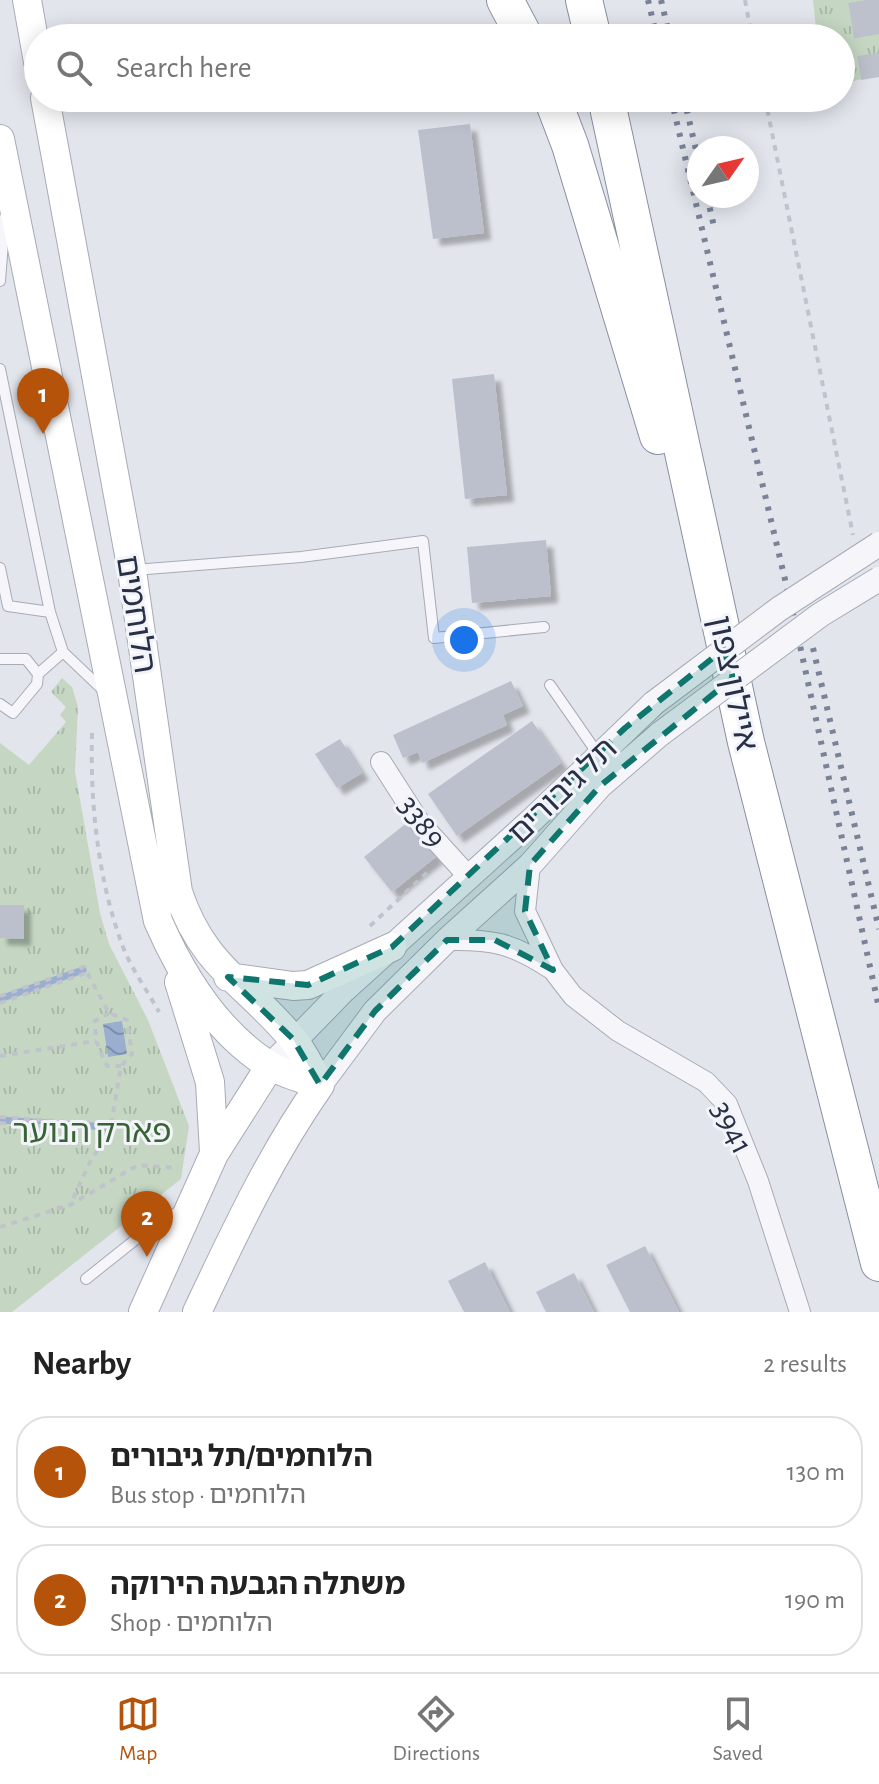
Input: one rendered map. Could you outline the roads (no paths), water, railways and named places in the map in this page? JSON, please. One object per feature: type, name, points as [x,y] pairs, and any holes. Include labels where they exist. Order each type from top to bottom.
[{"type":"highway","points":[[505,0],[518,24]]},
{"type":"highway","points":[[584,0],[590,24]]},
{"type":"highway","points":[[557,112],[732,675]]},
{"type":"highway","name":"איילון צפון","points":[[609,112],[746,742],[879,1263]]},
{"type":"main road","points":[[27,0],[31,24]]},
{"type":"main road","name":"הלוחמים","points":[[48,112],[132,571],[178,892],[188,923],[228,977],[293,1039],[320,1085]]},
{"type":"main road","name":"הלוחמים","points":[[0,139],[158,921],[178,967],[198,996],[243,1046],[270,1066],[320,1085]]},
{"type":"main road","points":[[158,921],[203,1053],[213,1106],[210,1162]]},
{"type":"main road","points":[[228,977],[293,986],[308,985],[392,947]]},
{"type":"main road","points":[[143,1312],[210,1162],[270,1066]]},
{"type":"main road","points":[[197,1312],[247,1206],[292,1124],[320,1085]]},
{"type":"street","name":"תל גיבורים","points":[[270,1066],[293,1039],[654,703],[779,609],[879,544]]},
{"type":"street","name":"תל גיבורים","points":[[320,1085],[375,1011],[530,865],[600,786],[660,734],[820,615],[879,579]]},
{"type":"street","name":"3389","points":[[381,762],[428,833],[469,877]]},
{"type":"street","name":"3941","points":[[530,865],[525,911],[553,970]]},
{"type":"street","name":"3941","points":[[447,940],[495,940],[517,947],[553,970],[592,1013],[706,1082],[727,1104],[758,1181],[800,1312]]},
{"type":"lane","points":[[0,281],[8,176]]},
{"type":"lane","points":[[0,369],[50,612],[63,652],[113,699]]},
{"type":"lane","points":[[132,571],[301,557],[423,541],[434,638],[544,627]]},
{"type":"lane","points":[[0,568],[4,606],[50,612]]},
{"type":"lane","points":[[0,704],[13,713],[37,684],[38,674],[63,652]]},
{"type":"lane","points":[[0,659],[26,659],[38,674]]},
{"type":"lane","points":[[550,685],[598,754]]},
{"type":"lane","points":[[86,1279],[145,1232],[176,1213],[185,1218]]},
{"type":"water","points":[[122,1021],[127,1054],[108,1057],[103,1024]]},
{"type":"waterway","points":[[0,999],[83,970]]},
{"type":"waterway","points":[[0,1120],[107,1127]]},
{"type":"tunnel","points":[[866,0],[879,77]]},
{"type":"railway","points":[[648,0],[654,24]]},
{"type":"railway","points":[[661,0],[667,24]]},
{"type":"railway","points":[[674,112],[792,609],[879,1008]]},
{"type":"railway","points":[[687,112],[693,136]]},
{"type":"railway","points":[[710,208],[715,231]]},
{"type":"railway","points":[[813,648],[879,929]]},
{"type":"place","name":"הלוחמים/תל גיבורים","points":[[43,434]]},
{"type":"place","name":"משתלה הגבעה הירוקה","points":[[147,1257]]},
{"type":"park label","name":"פארק הנוער","points":[[92,1131]]}]
